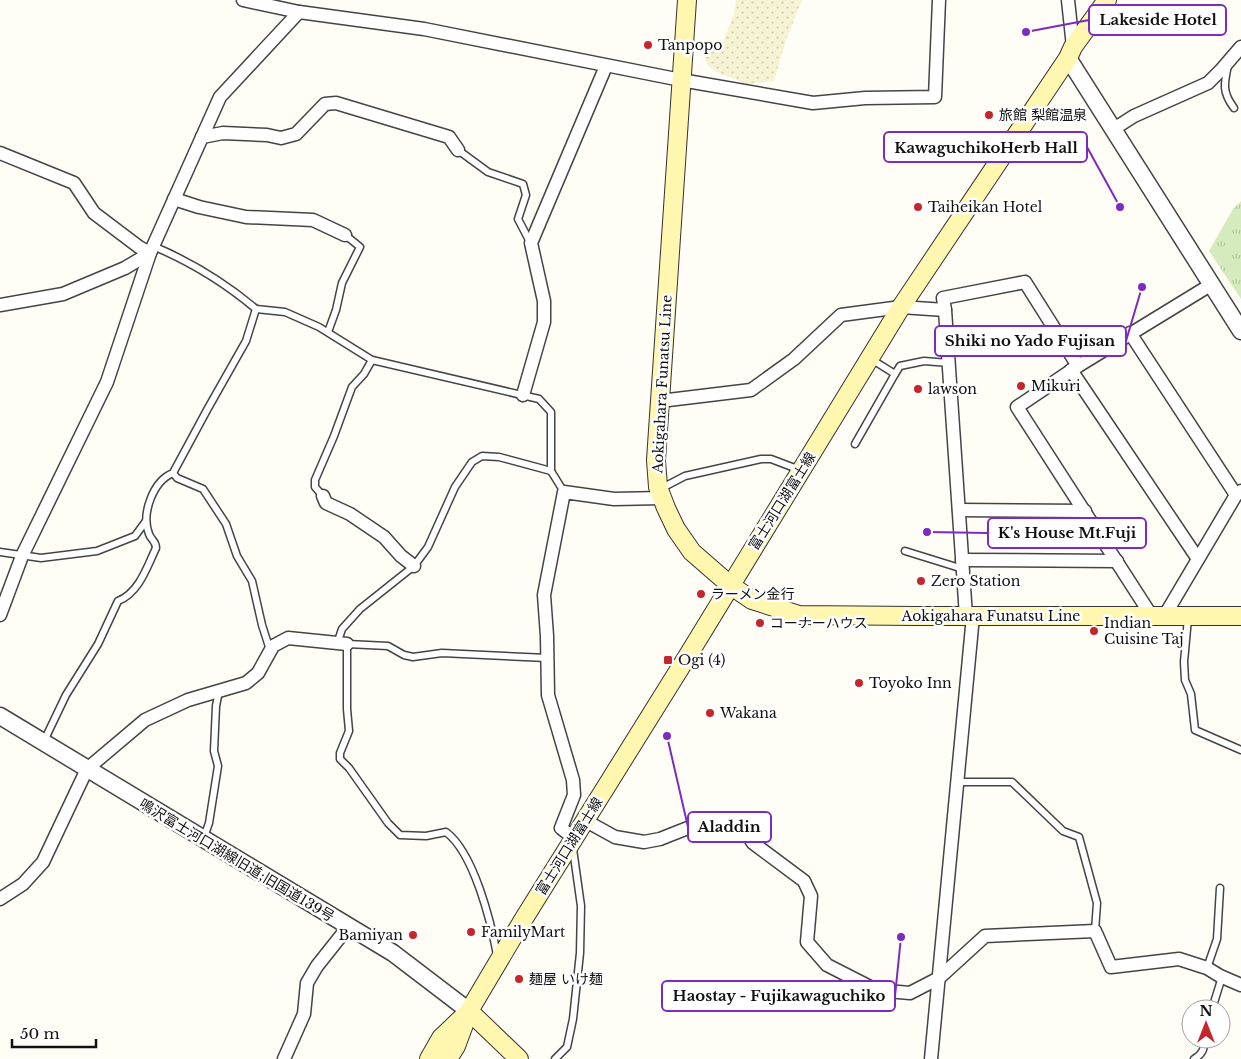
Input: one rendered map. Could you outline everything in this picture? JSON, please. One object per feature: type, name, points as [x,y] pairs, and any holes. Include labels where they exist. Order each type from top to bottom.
[{"type":"main road","name":"Aokigahara Funatsu Line","points":[[687,0],[656,460],[661,494],[676,529],[692,552],[730,585],[752,600],[799,615],[1241,616]]},
{"type":"main road","name":"富士河口湖富士線","points":[[448,1059],[456,1046],[469,1011],[498,961],[901,307],[1070,52],[1107,0]]},
{"type":"main road","name":"富士河口湖富士線","points":[[429,1059],[441,1038],[469,1011]]},
{"type":"main road","points":[[469,1011],[520,1059]]},
{"type":"street","points":[[243,0],[299,12],[424,29],[606,66],[813,103],[865,98],[935,96],[939,0]]},
{"type":"street","points":[[1068,0],[1070,52],[1112,130],[1241,331]]},
{"type":"street","points":[[0,615],[22,556],[107,382],[152,250],[220,97],[299,12]]},
{"type":"street","points":[[1112,130],[1134,116],[1208,83],[1241,47]]},
{"type":"street","points":[[523,395],[544,322],[544,301],[531,243],[606,66]]},
{"type":"street","points":[[202,137],[223,133],[267,135],[281,138],[296,134],[325,104],[336,104],[449,137],[458,150]]},
{"type":"street","points":[[0,153],[74,183],[94,213],[139,247],[152,250]]},
{"type":"street","points":[[174,199],[198,207],[246,217],[313,220],[344,234]]},
{"type":"street","points":[[0,306],[63,294],[125,268],[152,250]]},
{"type":"street","points":[[931,1059],[957,782],[969,616],[962,565],[943,298],[1025,282],[1075,368],[1198,559]]},
{"type":"street","points":[[1130,333],[1238,493],[1198,559],[1158,615],[1117,561],[1017,407],[1130,333],[1212,284]]},
{"type":"street","points":[[660,401],[751,390],[794,359],[841,315],[901,307],[945,310]]},
{"type":"street","points":[[573,841],[561,828],[574,795],[574,788],[548,695],[544,595],[564,492],[614,499],[661,494]]},
{"type":"street","points":[[323,496],[326,503],[350,514],[384,537],[401,556],[414,566]]},
{"type":"street","points":[[959,510],[1085,511]]},
{"type":"street","points":[[962,565],[1117,561]]},
{"type":"street","points":[[0,899],[23,884],[43,862],[87,769],[144,720],[188,700],[246,683],[258,673],[273,646],[288,638],[342,644]]},
{"type":"street","name":"鳴沢富士河口湖線旧道;旧国道139号","points":[[0,716],[393,954],[469,1011]]},
{"type":"street","points":[[586,821],[615,837],[644,842],[660,839],[708,820],[741,824],[753,843],[804,881],[811,896],[807,942],[827,965],[876,990],[910,994],[939,978],[985,936],[1095,931],[1111,967],[1179,960],[1207,968],[1241,985]]},
{"type":"street","points":[[284,1059],[304,1014],[307,983],[317,966],[348,927]]},
{"type":"lane","points":[[1229,61],[1226,97],[1234,108]]},
{"type":"lane","points":[[458,150],[488,172],[523,184],[526,195],[518,219],[531,243]]},
{"type":"lane","points":[[328,332],[336,310],[342,283],[360,247],[344,234]]},
{"type":"lane","points":[[152,250],[201,269],[224,282],[256,309],[285,312],[328,332],[372,360],[540,399],[551,412],[551,471],[564,492]]},
{"type":"lane","points":[[44,742],[66,694],[98,644],[118,601],[126,598],[142,579],[156,548],[156,544],[149,534],[146,521],[150,500],[157,486],[173,473],[246,342],[256,309]]},
{"type":"lane","points":[[870,358],[895,374]]},
{"type":"lane","points":[[323,496],[316,486],[315,480],[352,387],[364,374],[372,360]]},
{"type":"lane","points":[[855,444],[900,366],[924,362],[949,363]]},
{"type":"lane","points":[[498,961],[493,931],[470,865],[460,845],[446,832],[426,836],[400,835],[384,818],[349,768],[340,759],[340,753],[349,731],[342,629],[360,609],[414,566],[428,547],[455,487],[472,462],[482,456],[500,457],[551,471]]},
{"type":"lane","points":[[661,494],[685,476],[761,458],[771,459],[801,470]]},
{"type":"lane","points":[[173,473],[177,478],[203,489],[226,524],[237,556],[252,581],[270,651]]},
{"type":"lane","points":[[0,552],[48,558],[97,551],[135,536],[146,521]]},
{"type":"lane","points":[[905,551],[962,565]]},
{"type":"lane","points":[[1188,616],[1184,662],[1185,680],[1191,694],[1194,730],[1241,750]]},
{"type":"lane","points":[[342,644],[388,646],[404,655],[413,657],[442,654],[547,658]]},
{"type":"lane","points":[[203,839],[209,823],[218,766],[214,751],[216,706],[219,691]]},
{"type":"lane","points":[[957,782],[1012,782],[1063,831],[1079,837],[1097,902],[1095,931]]},
{"type":"lane","points":[[555,1059],[567,1047],[573,1019],[580,953],[581,906],[573,841]]},
{"type":"lane","points":[[1207,968],[1216,940],[1220,888]]},
{"type":"lane","points":[[1215,999],[1222,977]]},
{"type":"lane","points":[[1194,1059],[1200,1056],[1204,1049]]},
{"type":"shaded area","points":[[736,0],[802,0],[786,40],[774,81],[747,84],[719,73],[708,66],[701,50],[708,45],[723,42],[734,14]]},
{"type":"green space","points":[[1241,201],[1241,299],[1209,251],[1233,209]]},
{"type":"place","name":"Lakeside Hotel","points":[[1026,32]]},
{"type":"place","name":"Tanpopo","points":[[648,45]]},
{"type":"place","name":"旅館 梨館温泉","points":[[989,115]]},
{"type":"place","name":"Taiheikan Hotel","points":[[918,207]]},
{"type":"place","name":"KawaguchikoHerb Hall","points":[[1120,207]]},
{"type":"place","name":"Shiki no Yado Fujisan","points":[[1142,287]]},
{"type":"place","name":"Mikuri","points":[[1021,386]]},
{"type":"place","name":"lawson","points":[[918,389]]},
{"type":"place","name":"K's House Mt.Fuji","points":[[927,532]]},
{"type":"place","name":"Zero Station","points":[[921,581]]},
{"type":"place","name":"ラーメン金行","points":[[701,594]]},
{"type":"place","name":"コーナーハウス","points":[[760,623]]},
{"type":"place","name":"Indian Cuisine Taj","points":[[1094,631]]},
{"type":"place","name":"Ogi (4)","points":[[668,660]]},
{"type":"place","name":"Toyoko Inn","points":[[859,683]]},
{"type":"place","name":"Wakana","points":[[710,713]]},
{"type":"place","name":"Aladdin","points":[[667,736]]},
{"type":"place","name":"FamilyMart","points":[[471,932]]},
{"type":"place","name":"Bamiyan","points":[[413,935]]},
{"type":"place","name":"Haostay - Fujikawaguchiko","points":[[901,937]]},
{"type":"place","name":"麺屋 いけ麺","points":[[519,979]]}]
